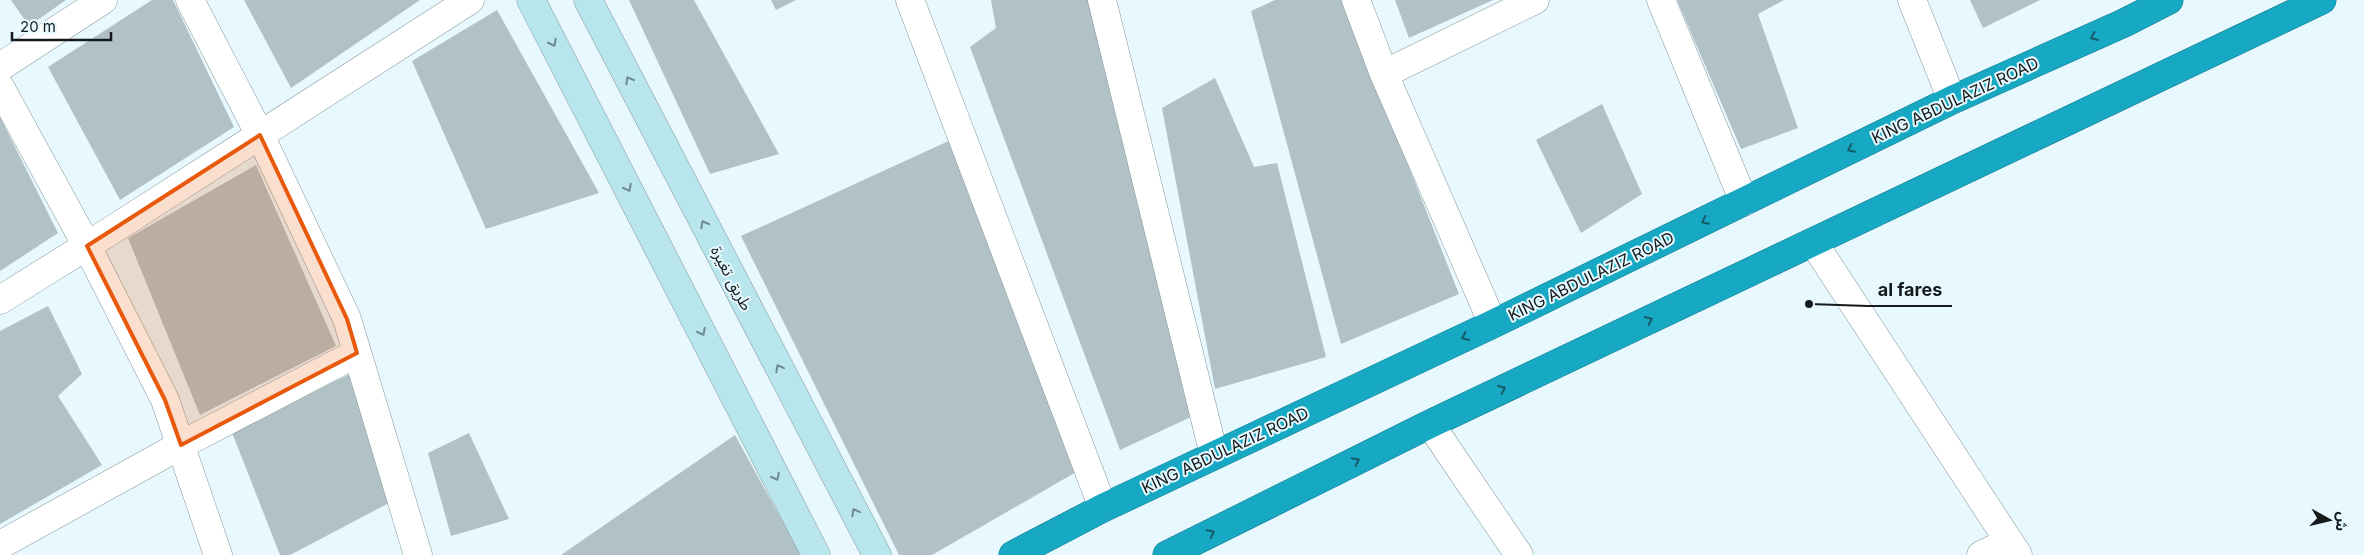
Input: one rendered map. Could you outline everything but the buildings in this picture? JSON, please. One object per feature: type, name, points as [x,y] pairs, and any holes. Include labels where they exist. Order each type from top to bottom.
[{"type":"highway","name":"KING ABDULAZIZ ROAD","points":[[1013,555],[1103,508],[1493,324],[1952,100],[2124,24],[2169,0]]},
{"type":"highway","points":[[1167,555],[1430,424],[2322,0]]},
{"type":"main road","points":[[531,0],[816,555]]},
{"type":"main road","name":"طريق تغيرة","points":[[588,0],[877,555]]},
{"type":"street","points":[[0,67],[103,0]]},
{"type":"street","points":[[190,0],[260,135],[347,319],[418,555]]},
{"type":"street","points":[[0,300],[470,0]]},
{"type":"street","points":[[910,0],[1103,508]]},
{"type":"street","points":[[1102,0],[1214,455]]},
{"type":"street","points":[[1356,0],[1384,74],[1493,324]]},
{"type":"street","points":[[1384,74],[1535,0]]},
{"type":"street","points":[[1661,0],[1744,202]]},
{"type":"street","points":[[1912,0],[1952,100]]},
{"type":"street","points":[[2124,24],[2137,0]]},
{"type":"street","points":[[0,87],[87,246],[165,400],[218,555]]},
{"type":"street","points":[[1813,242],[2013,548],[1981,555]]},
{"type":"street","points":[[0,545],[180,445],[357,353]]},
{"type":"street","points":[[1430,424],[1520,555]]},
{"type":"highlighted area","points":[[260,135],[347,319],[357,353],[181,445],[165,400],[87,246]]},
{"type":"place","name":"al fares","points":[[1809,304]]}]
